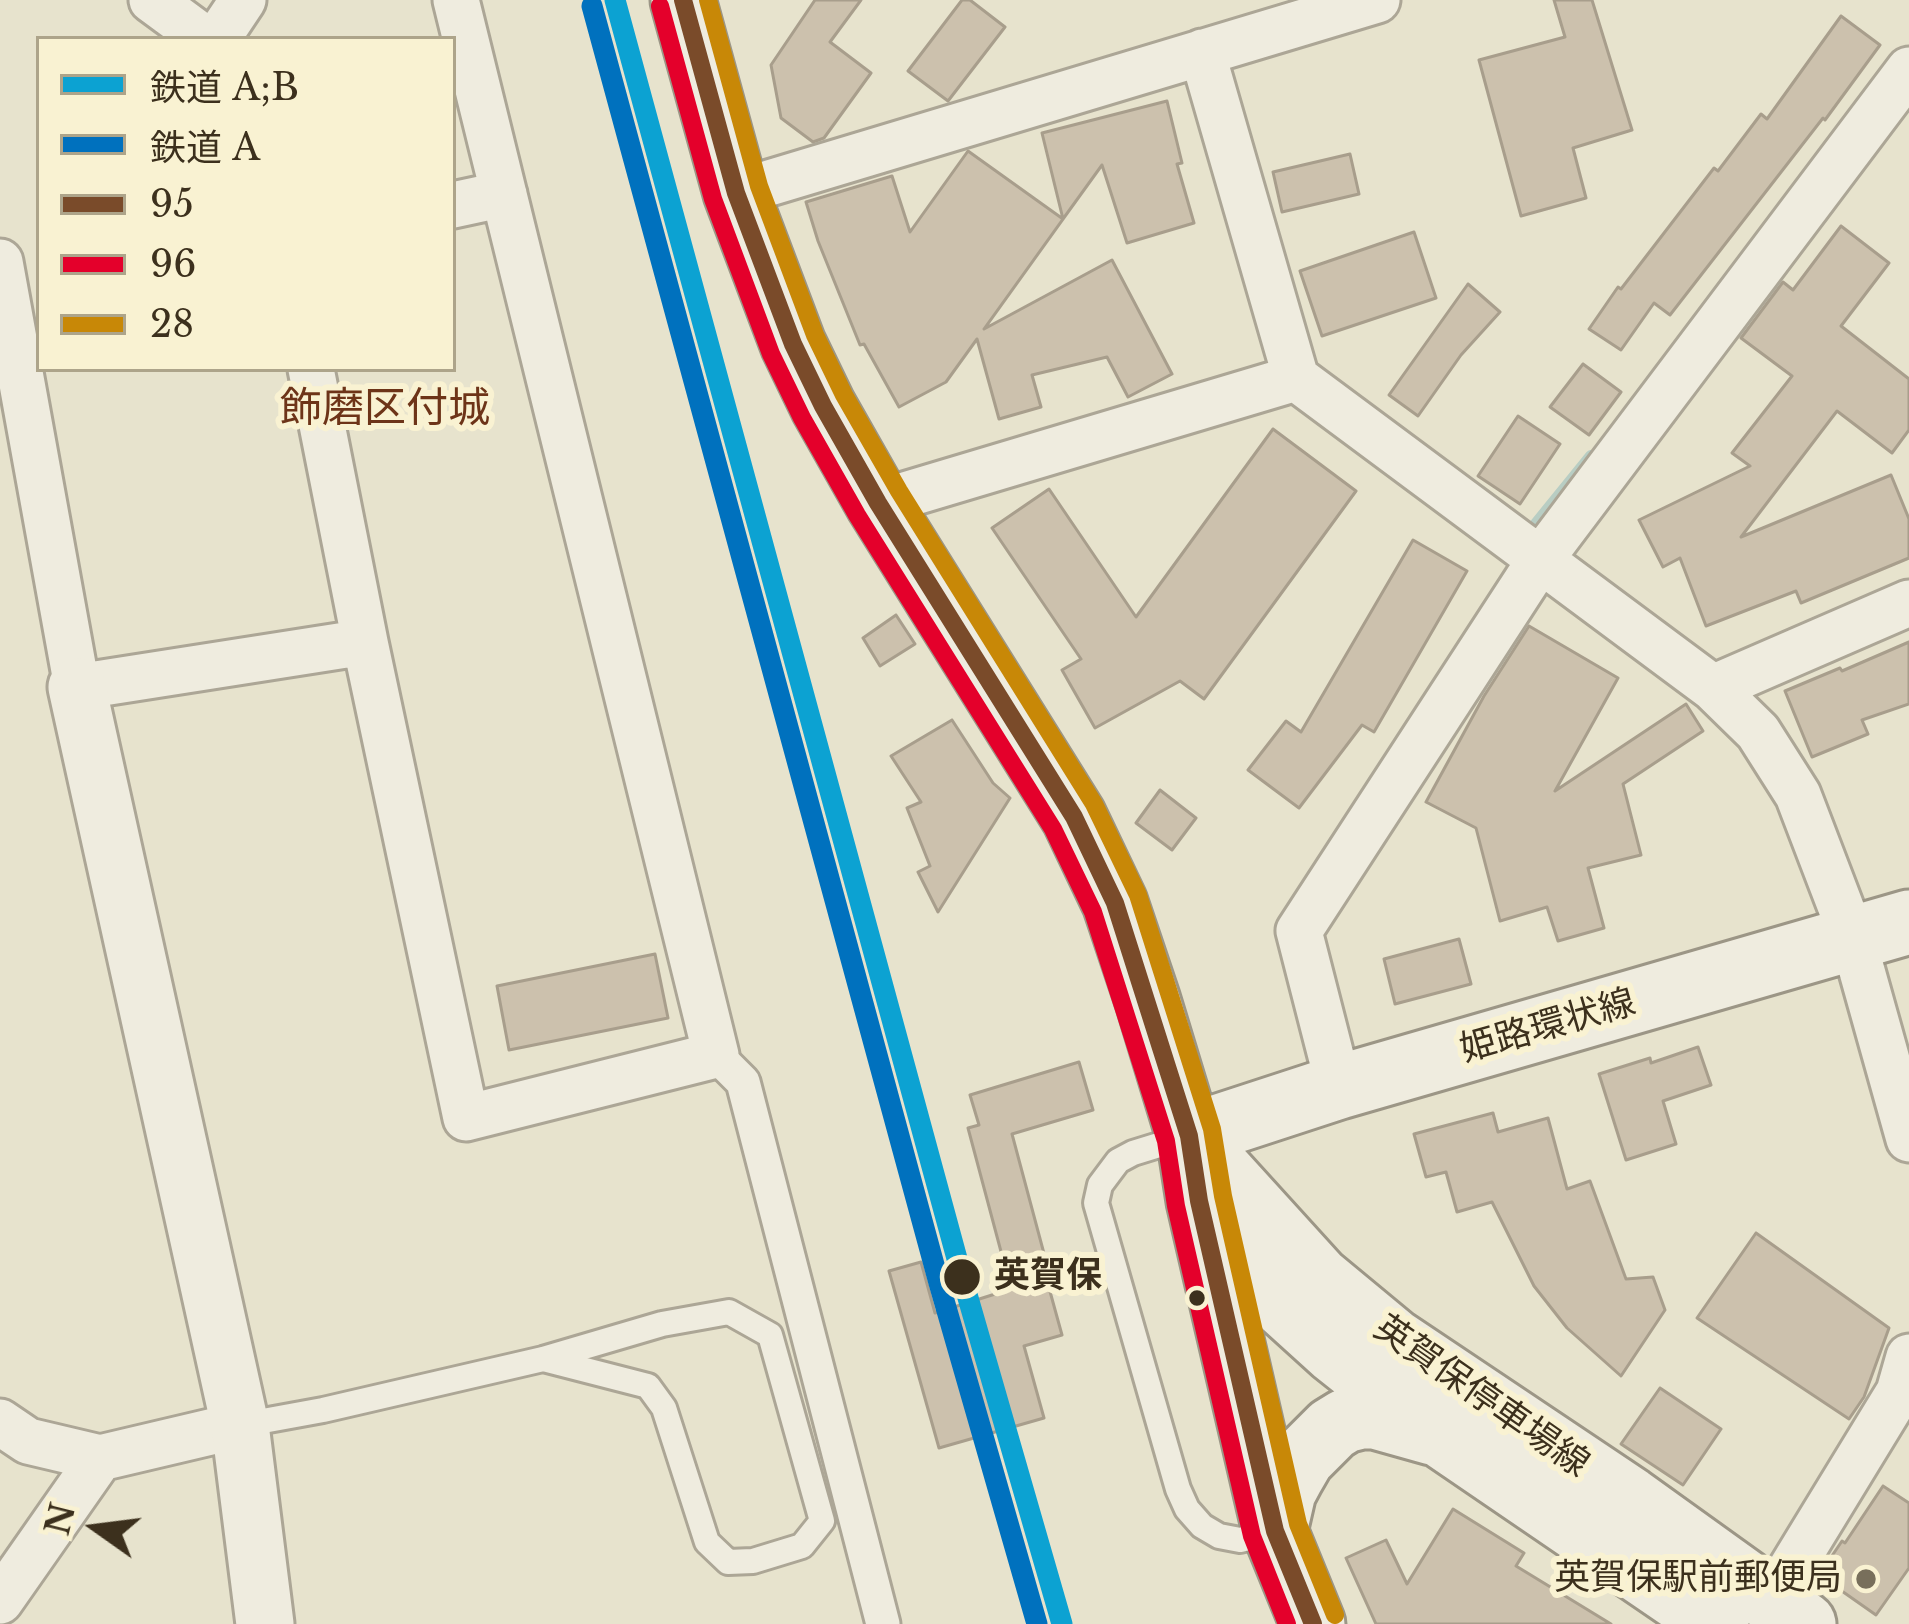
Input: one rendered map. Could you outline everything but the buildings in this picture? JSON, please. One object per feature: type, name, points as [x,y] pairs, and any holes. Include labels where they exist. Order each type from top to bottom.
[{"type":"main road","points":[[683,0],[736,193],[793,344],[878,502],[1074,818],[1114,903],[1189,1136],[1198,1201],[1275,1531],[1313,1624]]},
{"type":"main road","name":"姫路環状線","points":[[1189,1136],[1339,1087],[1881,931]]},
{"type":"main road","name":"英賀保停車場線","points":[[1189,1136],[1318,1278],[1394,1341],[1630,1499],[1764,1616]]},
{"type":"main road","name":"英賀保停車場線","points":[[1198,1201],[1248,1273],[1334,1352],[1440,1436],[1764,1616]]},
{"type":"main road","points":[[1275,1531],[1284,1492],[1303,1457],[1331,1429],[1345,1421],[1375,1417],[1440,1436]]},
{"type":"street","points":[[152,0],[201,36]]},
{"type":"street","points":[[219,36],[243,0]]},
{"type":"street","points":[[456,0],[716,1055],[743,1082],[883,1624]]},
{"type":"street","points":[[736,193],[1377,0]]},
{"type":"street","points":[[1202,52],[1296,378],[1713,688],[1758,732],[1881,931],[1909,1138]]},
{"type":"street","points":[[1339,1087],[1299,931],[1540,560],[1909,70]]},
{"type":"street","points":[[456,204],[504,194]]},
{"type":"street","points":[[15,278],[77,688],[239,1425],[265,1624]]},
{"type":"street","points":[[312,372],[466,1118],[716,1055]]},
{"type":"street","points":[[878,502],[1296,378]]},
{"type":"street","points":[[1713,688],[1909,603]]},
{"type":"street","points":[[77,688],[365,642]]},
{"type":"street","points":[[1764,1616],[1899,1392],[1909,1358]]},
{"type":"street","points":[[0,1422],[28,1441],[100,1458],[239,1425]]},
{"type":"street","points":[[0,1601],[100,1458]]},
{"type":"lane","points":[[1189,1136],[1118,1161],[1100,1185],[1096,1203],[1187,1509],[1219,1536],[1240,1540],[1275,1531]]},
{"type":"lane","points":[[239,1425],[323,1410],[543,1359],[662,1324],[729,1312],[770,1335],[821,1521],[802,1546],[753,1562],[728,1562],[707,1542],[664,1408],[648,1386],[543,1359]]},
{"type":"waterway","points":[[1535,525],[1591,456]]},
{"type":"rail line","name":"A;B","points":[[615,0],[962,1277],[1062,1624]]},
{"type":"rail line","name":"A","points":[[592,6],[939,1283],[1037,1624]]},
{"type":"transit line","name":"95","points":[[683,0],[736,193],[793,344],[878,503],[1074,817],[1115,903],[1189,1136],[1199,1201],[1275,1531],[1313,1624]]},
{"type":"transit line","name":"28","points":[[708,0],[759,186],[815,335],[899,491],[1094,804],[1138,895],[1212,1129],[1298,1524],[1335,1615]]},
{"type":"transit line","name":"96","points":[[660,6],[713,199],[771,354],[857,515],[1053,829],[1093,912],[1166,1141],[1176,1206],[1252,1536],[1287,1624]]},
{"type":"place","name":"英賀保","points":[[962,1277]]},
{"type":"place","name":"英賀保駅前郵便局","points":[[1866,1579]]},
{"type":"district","name":"飾磨区付城","points":[[385,410]]}]
